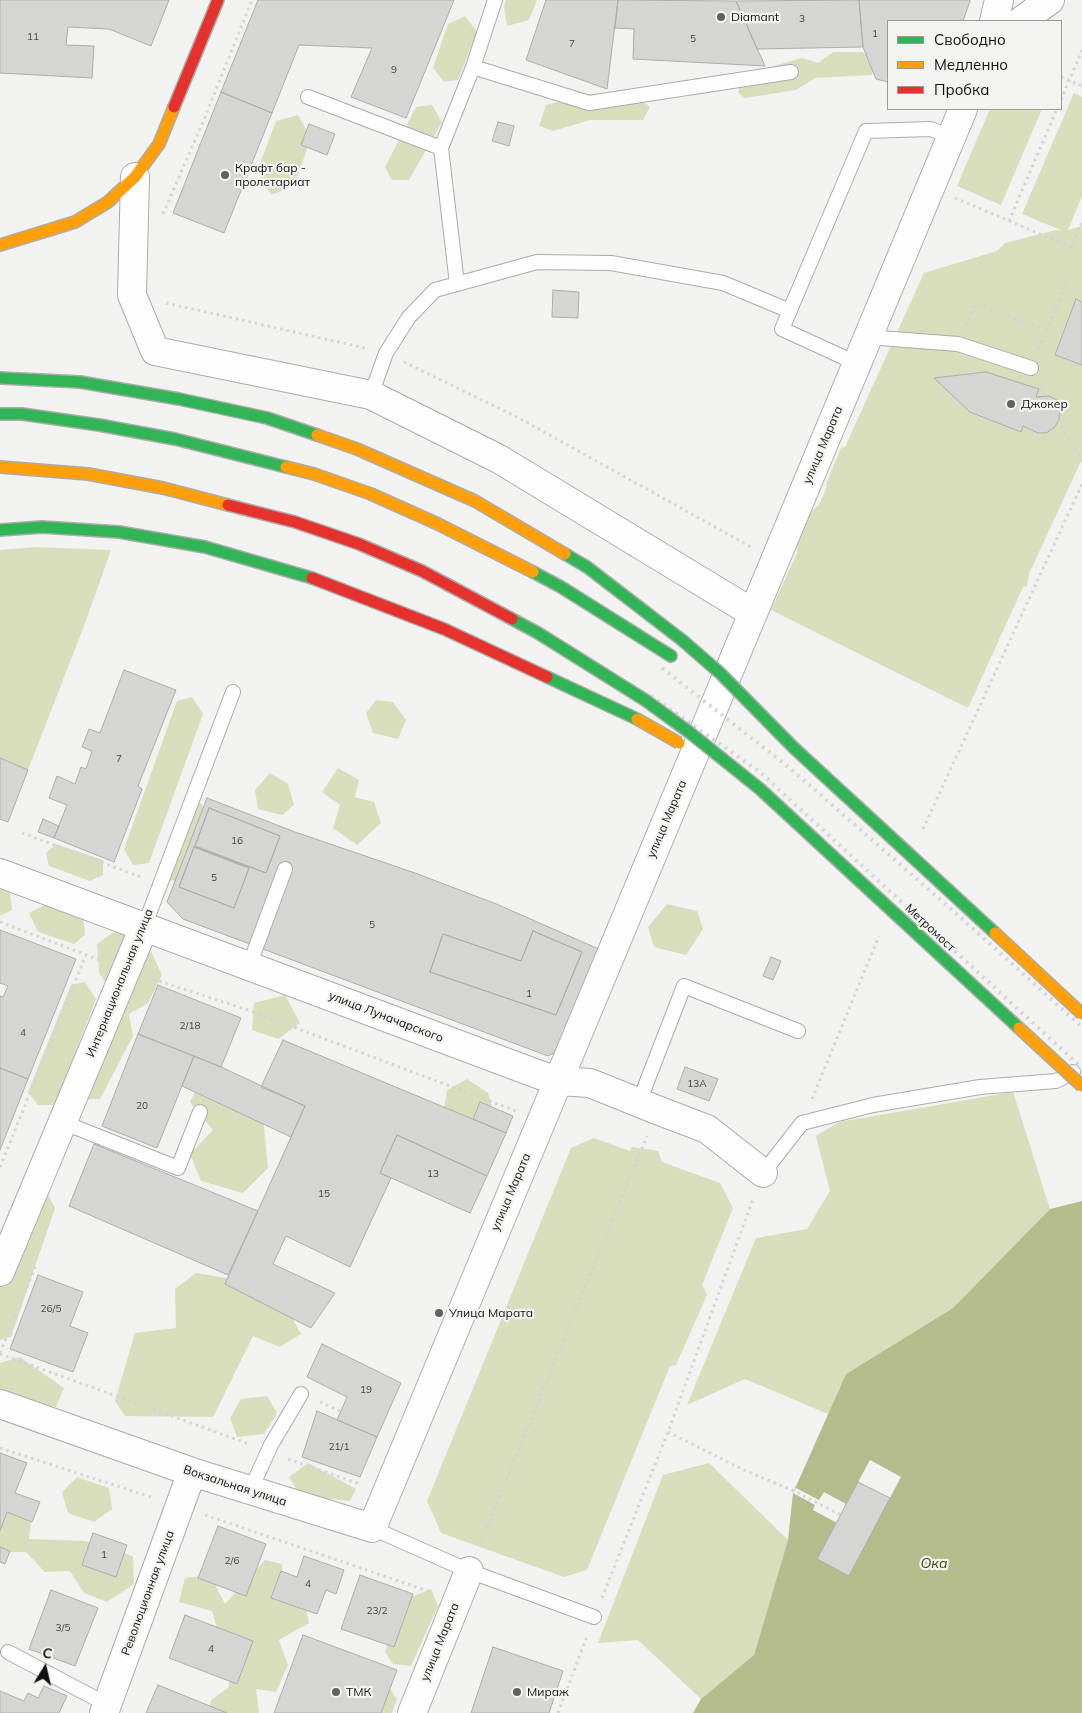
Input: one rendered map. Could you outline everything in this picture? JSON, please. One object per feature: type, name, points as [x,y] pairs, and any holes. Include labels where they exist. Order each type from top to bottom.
[{"type":"main road","points":[[0,245],[75,222],[108,202],[136,177],[159,144],[218,0]]},
{"type":"main road","points":[[0,378],[80,382],[179,399],[267,418],[357,449],[476,501],[587,567],[682,640],[720,673],[794,748],[1082,1014]]},
{"type":"main road","points":[[0,414],[22,414],[99,425],[175,439],[314,474],[371,494],[438,524],[561,587],[675,659]]},
{"type":"main road","points":[[0,467],[88,474],[163,488],[296,522],[359,544],[422,571],[547,638],[645,700],[689,732],[760,789]]},
{"type":"main road","points":[[0,530],[42,527],[118,532],[205,547],[298,573],[444,629],[637,719],[760,789]]},
{"type":"main road","points":[[710,685],[794,748]]},
{"type":"main road","name":"Метромост","points":[[760,789],[1082,1086]]},
{"type":"street","points":[[994,20],[999,0]]},
{"type":"street","points":[[1022,20],[1050,0]]},
{"type":"street","name":"улица Марата","points":[[372,1528],[962,110]]},
{"type":"street","points":[[136,177],[132,295],[155,351],[370,395],[498,459],[753,613]]},
{"type":"street","name":"улица Луначарского","points":[[0,873],[558,1081],[590,1083],[707,1129],[763,1173]]},
{"type":"street","name":"Интернациональная улица","points":[[0,1272],[144,927]]},
{"type":"street","name":"Вокзальная улица","points":[[0,1404],[192,1472],[372,1528]]},
{"type":"street","name":"Революционная улица","points":[[106,1709],[192,1472]]},
{"type":"street","name":"улица Марата","points":[[412,1713],[469,1571]]},
{"type":"lane","points":[[457,284],[441,148],[473,68],[495,0]]},
{"type":"lane","points":[[473,68],[589,103],[791,72]]},
{"type":"lane","points":[[308,97],[441,148]]},
{"type":"lane","points":[[856,363],[782,329],[866,131],[931,129],[950,137]]},
{"type":"lane","points":[[370,395],[386,353],[409,317],[435,290],[536,262],[610,263],[723,283],[790,311]]},
{"type":"lane","points":[[868,337],[958,344],[1031,368]]},
{"type":"lane","name":"Интернациональная улица","points":[[144,927],[233,692]]},
{"type":"lane","points":[[249,966],[285,869]]},
{"type":"lane","points":[[648,1106],[684,986],[798,1031]]},
{"type":"lane","points":[[763,1173],[802,1123],[873,1104],[980,1086],[1056,1081],[1082,1067]]},
{"type":"lane","points":[[62,1122],[178,1168],[200,1112]]},
{"type":"lane","points":[[250,1491],[268,1451],[301,1394]]},
{"type":"lane","name":"Вокзальная улица","points":[[372,1528],[469,1571],[594,1617]]},
{"type":"lane","points":[[8,1652],[106,1709]]},
{"type":"path","points":[[161,220],[252,0]]},
{"type":"path","points":[[1062,98],[1082,50]]},
{"type":"path","points":[[1062,77],[1082,86]]},
{"type":"path","points":[[1009,221],[1057,110]]},
{"type":"path","points":[[930,188],[1071,247],[1082,222]]},
{"type":"path","points":[[1067,280],[1031,368],[1082,462]]},
{"type":"path","points":[[958,344],[975,304],[1046,330]]},
{"type":"path","points":[[922,832],[1082,484]]},
{"type":"path","points":[[22,833],[265,923],[561,1025]]},
{"type":"path","points":[[0,922],[126,970],[252,1011],[524,1114]]},
{"type":"path","points":[[802,1123],[880,932]]},
{"type":"path","points":[[0,1167],[86,955]]},
{"type":"path","points":[[469,1571],[648,1106]]},
{"type":"path","points":[[558,1713],[668,1432],[763,1173]]},
{"type":"path","points":[[0,1354],[386,1493]]},
{"type":"path","points":[[668,1432],[746,1471],[794,1491],[841,1514]]},
{"type":"path","points":[[0,1448],[179,1506],[456,1601]]},
{"type":"shaded area","points":[[506,0],[537,0],[529,20],[507,26],[504,6]]},
{"type":"shaded area","points":[[465,16],[477,32],[458,80],[444,82],[433,68],[448,24]]},
{"type":"shaded area","points":[[833,52],[862,52],[876,60],[872,75],[815,78],[796,90],[745,98],[738,93],[743,75],[802,58],[818,63]]},
{"type":"shaded area","points":[[1074,93],[1082,97],[1082,196],[1068,230],[1082,226],[1082,459],[1029,574],[1027,586],[1023,587],[968,708],[771,610],[798,551],[796,549],[807,515],[819,505],[841,448],[845,447],[924,273],[997,251],[1005,243],[1056,230],[1063,231],[1022,214]]},
{"type":"shaded area","points":[[590,94],[641,100],[650,107],[643,120],[590,120],[553,131],[539,126],[546,105]]},
{"type":"shaded area","points":[[432,105],[442,122],[409,180],[392,180],[385,167],[416,107]]},
{"type":"shaded area","points":[[990,110],[1042,110],[1001,205],[957,186]]},
{"type":"shaded area","points":[[298,115],[311,138],[294,186],[271,195],[257,171],[276,121]]},
{"type":"shaded area","points":[[35,547],[111,550],[84,626],[28,770],[0,758],[0,550]]},
{"type":"shaded area","points":[[192,697],[203,714],[149,863],[133,865],[124,849],[177,701]]},
{"type":"shaded area","points":[[376,700],[393,702],[406,720],[398,739],[373,733],[366,713]]},
{"type":"shaded area","points":[[338,768],[359,780],[355,797],[374,802],[381,823],[357,845],[333,828],[340,805],[322,792]]},
{"type":"shaded area","points":[[270,773],[288,784],[294,805],[282,815],[258,809],[255,790]]},
{"type":"shaded area","points":[[184,803],[201,803],[211,820],[190,878],[170,881],[161,867]]},
{"type":"shaded area","points":[[56,844],[103,860],[103,875],[90,881],[49,866],[46,853]]},
{"type":"shaded area","points":[[0,879],[9,882],[12,910],[0,916]]},
{"type":"shaded area","points":[[49,903],[83,915],[85,935],[74,944],[38,932],[29,913]]},
{"type":"shaded area","points":[[667,904],[697,911],[703,929],[686,955],[654,947],[648,927]]},
{"type":"shaded area","points":[[114,932],[146,941],[162,975],[148,1003],[129,1014],[133,1036],[100,1099],[82,1100],[122,1006],[99,973],[97,944]]},
{"type":"shaded area","points":[[85,982],[96,999],[55,1105],[38,1105],[28,1092],[71,985]]},
{"type":"shaded area","points":[[285,995],[300,1023],[278,1039],[252,1030],[254,1003]]},
{"type":"shaded area","points":[[205,1072],[263,1117],[268,1168],[243,1193],[201,1181],[190,1154],[213,1130],[190,1102]]},
{"type":"shaded area","points":[[467,1079],[488,1093],[493,1111],[474,1128],[443,1116],[447,1090]]},
{"type":"shaded area","points":[[1013,1092],[1050,1209],[953,1308],[846,1374],[828,1414],[745,1379],[687,1405],[756,1238],[807,1229],[830,1191],[816,1136],[839,1122]]},
{"type":"shaded area","points":[[594,1138],[630,1151],[632,1147],[658,1151],[662,1162],[720,1183],[733,1208],[702,1285],[707,1295],[676,1365],[670,1366],[587,1570],[564,1577],[441,1533],[427,1501],[571,1148]]},
{"type":"shaded area","points":[[47,1193],[55,1208],[11,1337],[0,1340],[0,1283]]},
{"type":"shaded area","points":[[196,1273],[276,1286],[301,1334],[280,1347],[253,1336],[213,1417],[125,1416],[115,1401],[135,1333],[176,1328],[175,1289]]},
{"type":"shaded area","points":[[20,1357],[64,1388],[56,1407],[2,1395],[0,1390],[0,1363]]},
{"type":"shaded area","points":[[267,1396],[277,1413],[264,1434],[237,1437],[230,1418],[241,1399]]},
{"type":"shaded area","points":[[308,1463],[356,1489],[350,1501],[301,1496],[289,1477]]},
{"type":"shaded area","points":[[709,1463],[788,1540],[754,1655],[701,1699],[638,1640],[598,1643],[663,1475]]},
{"type":"shaded area","points":[[77,1477],[109,1488],[112,1509],[94,1522],[68,1513],[62,1492]]},
{"type":"shaded area","points":[[8,1497],[32,1512],[29,1539],[85,1541],[117,1549],[133,1557],[134,1584],[107,1602],[84,1593],[70,1571],[45,1572],[26,1552],[0,1552],[0,1516]]},
{"type":"shaded area","points":[[265,1560],[282,1564],[284,1587],[304,1597],[309,1623],[279,1640],[288,1665],[276,1692],[256,1689],[259,1713],[209,1713],[211,1700],[228,1688],[236,1656],[220,1640],[212,1611],[179,1602],[185,1578],[210,1575],[225,1604]]},
{"type":"shaded area","points":[[431,1589],[438,1606],[411,1666],[393,1664],[385,1652],[404,1600]]},
{"type":"shaded area","points":[[388,1686],[397,1699],[392,1713],[361,1713]]},
{"type":"water","name":"Ока","points":[[1082,1201],[1082,1713],[693,1713],[701,1699],[754,1655],[788,1540],[793,1493],[846,1374],[953,1308],[1050,1209]]},
{"type":"pier","points":[[870,1460],[901,1477],[849,1576],[837,1523],[813,1510],[815,1505],[793,1493],[796,1488],[819,1500],[824,1492],[846,1504]]},
{"type":"building","points":[[0,0],[169,0],[151,46],[109,29],[68,27],[66,45],[94,46],[92,78],[0,73]]},
{"type":"building","points":[[258,0],[454,0],[406,118],[351,97],[372,48],[299,45],[272,113],[221,92]]},
{"type":"building","points":[[546,0],[618,0],[607,89],[526,60]]},
{"type":"building","points":[[618,0],[736,1],[765,66],[633,59],[634,29],[615,28]]},
{"type":"building","points":[[859,0],[863,47],[757,49],[736,1]]},
{"type":"building","points":[[859,0],[970,0],[963,20],[887,20],[887,82],[876,79],[863,47]]},
{"type":"building","points":[[221,92],[272,113],[224,233],[173,213]]},
{"type":"building","points":[[498,122],[514,126],[509,146],[492,141]]},
{"type":"building","points":[[309,124],[335,134],[327,155],[301,145]]},
{"type":"building","points":[[553,290],[579,292],[578,318],[552,317]]},
{"type":"building","points":[[1076,299],[1082,302],[1082,365],[1055,355]]},
{"type":"building","name":"Джокер","points":[[986,372],[1039,389],[1036,397],[1049,396],[1057,400],[1060,409],[1059,420],[1054,428],[1046,433],[1038,433],[1023,426],[1021,432],[970,412],[934,378]]},
{"type":"building","points":[[124,670],[176,690],[138,786],[142,789],[114,862],[54,838],[67,805],[49,798],[57,776],[75,784],[81,767],[86,769],[92,751],[82,747],[89,729],[100,733]]},
{"type":"building","points":[[0,758],[28,770],[8,822],[0,819]]},
{"type":"building","points":[[207,798],[295,832],[415,873],[494,903],[601,950],[559,1051],[548,1056],[183,919],[167,902]],"holes":[[[209,808],[280,836],[266,873],[195,846]],[[194,847],[249,868],[234,908],[179,887]],[[533,931],[582,952],[556,1015],[430,972],[443,934],[521,961]]]},
{"type":"building","points":[[209,808],[280,836],[266,873],[195,846]]},
{"type":"building","points":[[43,819],[59,826],[54,838],[38,832]]},
{"type":"building","points":[[194,847],[249,868],[234,908],[179,887]]},
{"type":"building","points":[[0,930],[76,959],[28,1079],[0,1068],[0,996],[3,997],[8,986],[0,983]]},
{"type":"building","points":[[533,931],[582,952],[556,1015],[430,972],[443,934],[521,961]]},
{"type":"building","points":[[771,957],[781,961],[773,980],[763,976]]},
{"type":"building","points":[[158,985],[241,1018],[221,1067],[138,1034]]},
{"type":"building","points":[[138,1034],[194,1056],[157,1148],[102,1126]]},
{"type":"building","points":[[283,1040],[506,1133],[487,1176],[397,1135],[380,1173],[391,1178],[350,1267],[286,1236],[273,1264],[335,1293],[311,1328],[225,1284],[305,1106],[261,1087]]},
{"type":"building","points":[[194,1056],[305,1106],[291,1137],[182,1086]]},
{"type":"building","points":[[685,1067],[718,1079],[709,1101],[677,1089]]},
{"type":"building","points":[[0,1068],[28,1079],[0,1150]]},
{"type":"building","points":[[480,1102],[513,1116],[506,1133],[473,1119]]},
{"type":"building","points":[[397,1135],[487,1176],[470,1213],[380,1173]]},
{"type":"building","points":[[94,1144],[258,1211],[228,1275],[69,1206]]},
{"type":"building","points":[[38,1275],[83,1292],[70,1326],[88,1333],[73,1372],[10,1349]]},
{"type":"building","points":[[322,1344],[401,1383],[377,1437],[337,1420],[347,1397],[307,1377]]},
{"type":"building","points":[[317,1411],[377,1437],[360,1477],[302,1457]]},
{"type":"building","points":[[0,1453],[27,1463],[15,1493],[40,1502],[32,1522],[7,1512],[0,1531]]},
{"type":"building","points":[[858,1482],[890,1498],[849,1576],[817,1559]]},
{"type":"building","points":[[218,1526],[266,1544],[246,1596],[198,1578]]},
{"type":"building","points":[[93,1533],[127,1545],[116,1577],[82,1565]]},
{"type":"building","points":[[0,1547],[10,1551],[5,1564],[0,1562]]},
{"type":"building","points":[[304,1556],[344,1570],[336,1594],[326,1590],[317,1614],[271,1598],[281,1571],[297,1577]]},
{"type":"building","points":[[360,1575],[413,1594],[394,1647],[341,1629]]},
{"type":"building","points":[[51,1590],[98,1608],[75,1666],[29,1649]]},
{"type":"building","points":[[185,1615],[253,1641],[237,1684],[169,1658]]},
{"type":"building","name":"ТМК","points":[[303,1635],[397,1670],[381,1713],[274,1713]]},
{"type":"building","name":"Мираж","points":[[493,1647],[563,1671],[549,1713],[471,1713]]},
{"type":"building","points":[[158,1685],[227,1713],[146,1713]]},
{"type":"building","points":[[44,1686],[67,1696],[59,1713],[0,1713],[0,1691],[24,1701],[28,1693],[38,1698]]},
{"type":"railway","points":[[662,668],[791,769],[1082,1027]]},
{"type":"railway","points":[[651,696],[760,772],[1082,1068]]},
{"type":"traffic: fast","points":[[0,378],[80,382],[179,399],[267,418],[317,435]]},
{"type":"traffic: fast","points":[[0,414],[22,414],[99,425],[175,439],[286,467]]},
{"type":"traffic: fast","points":[[0,530],[42,527],[119,532],[205,547],[312,578]]},
{"type":"traffic: fast","points":[[565,554],[587,567],[682,640]]},
{"type":"traffic: fast","points":[[533,572],[561,587],[671,656]]},
{"type":"traffic: fast","points":[[512,619],[538,633],[645,700]]},
{"type":"traffic: fast","points":[[682,640],[720,673],[794,748],[995,933]]},
{"type":"traffic: fast","points":[[547,677],[637,719]]},
{"type":"traffic: fast","points":[[645,700],[689,732],[760,789],[1019,1028]]},
{"type":"traffic: slow","points":[[0,245],[75,222],[108,202],[135,177],[159,144],[174,107]]},
{"type":"traffic: slow","points":[[317,435],[357,449],[475,501],[565,554]]},
{"type":"traffic: slow","points":[[0,467],[88,474],[163,488],[228,505]]},
{"type":"traffic: slow","points":[[286,467],[314,474],[371,494],[438,524],[533,572]]},
{"type":"traffic: slow","points":[[637,719],[679,743]]},
{"type":"traffic: slow","points":[[995,933],[1082,1014]]},
{"type":"traffic: slow","points":[[1019,1028],[1082,1086]]},
{"type":"traffic: jam","points":[[174,107],[218,0]]},
{"type":"traffic: jam","points":[[228,505],[295,522],[359,544],[422,571],[512,619]]},
{"type":"traffic: jam","points":[[312,578],[444,629],[547,677]]},
{"type":"place","name":"Diamant","points":[[721,17]]},
{"type":"place","name":"Крафт бар - пролетариат","points":[[225,175]]},
{"type":"place","name":"Джокер","points":[[1011,404]]},
{"type":"place","name":"Улица Марата","points":[[439,1313]]},
{"type":"place","name":"ТМК","points":[[336,1692]]},
{"type":"place","name":"Мираж","points":[[517,1692]]}]
